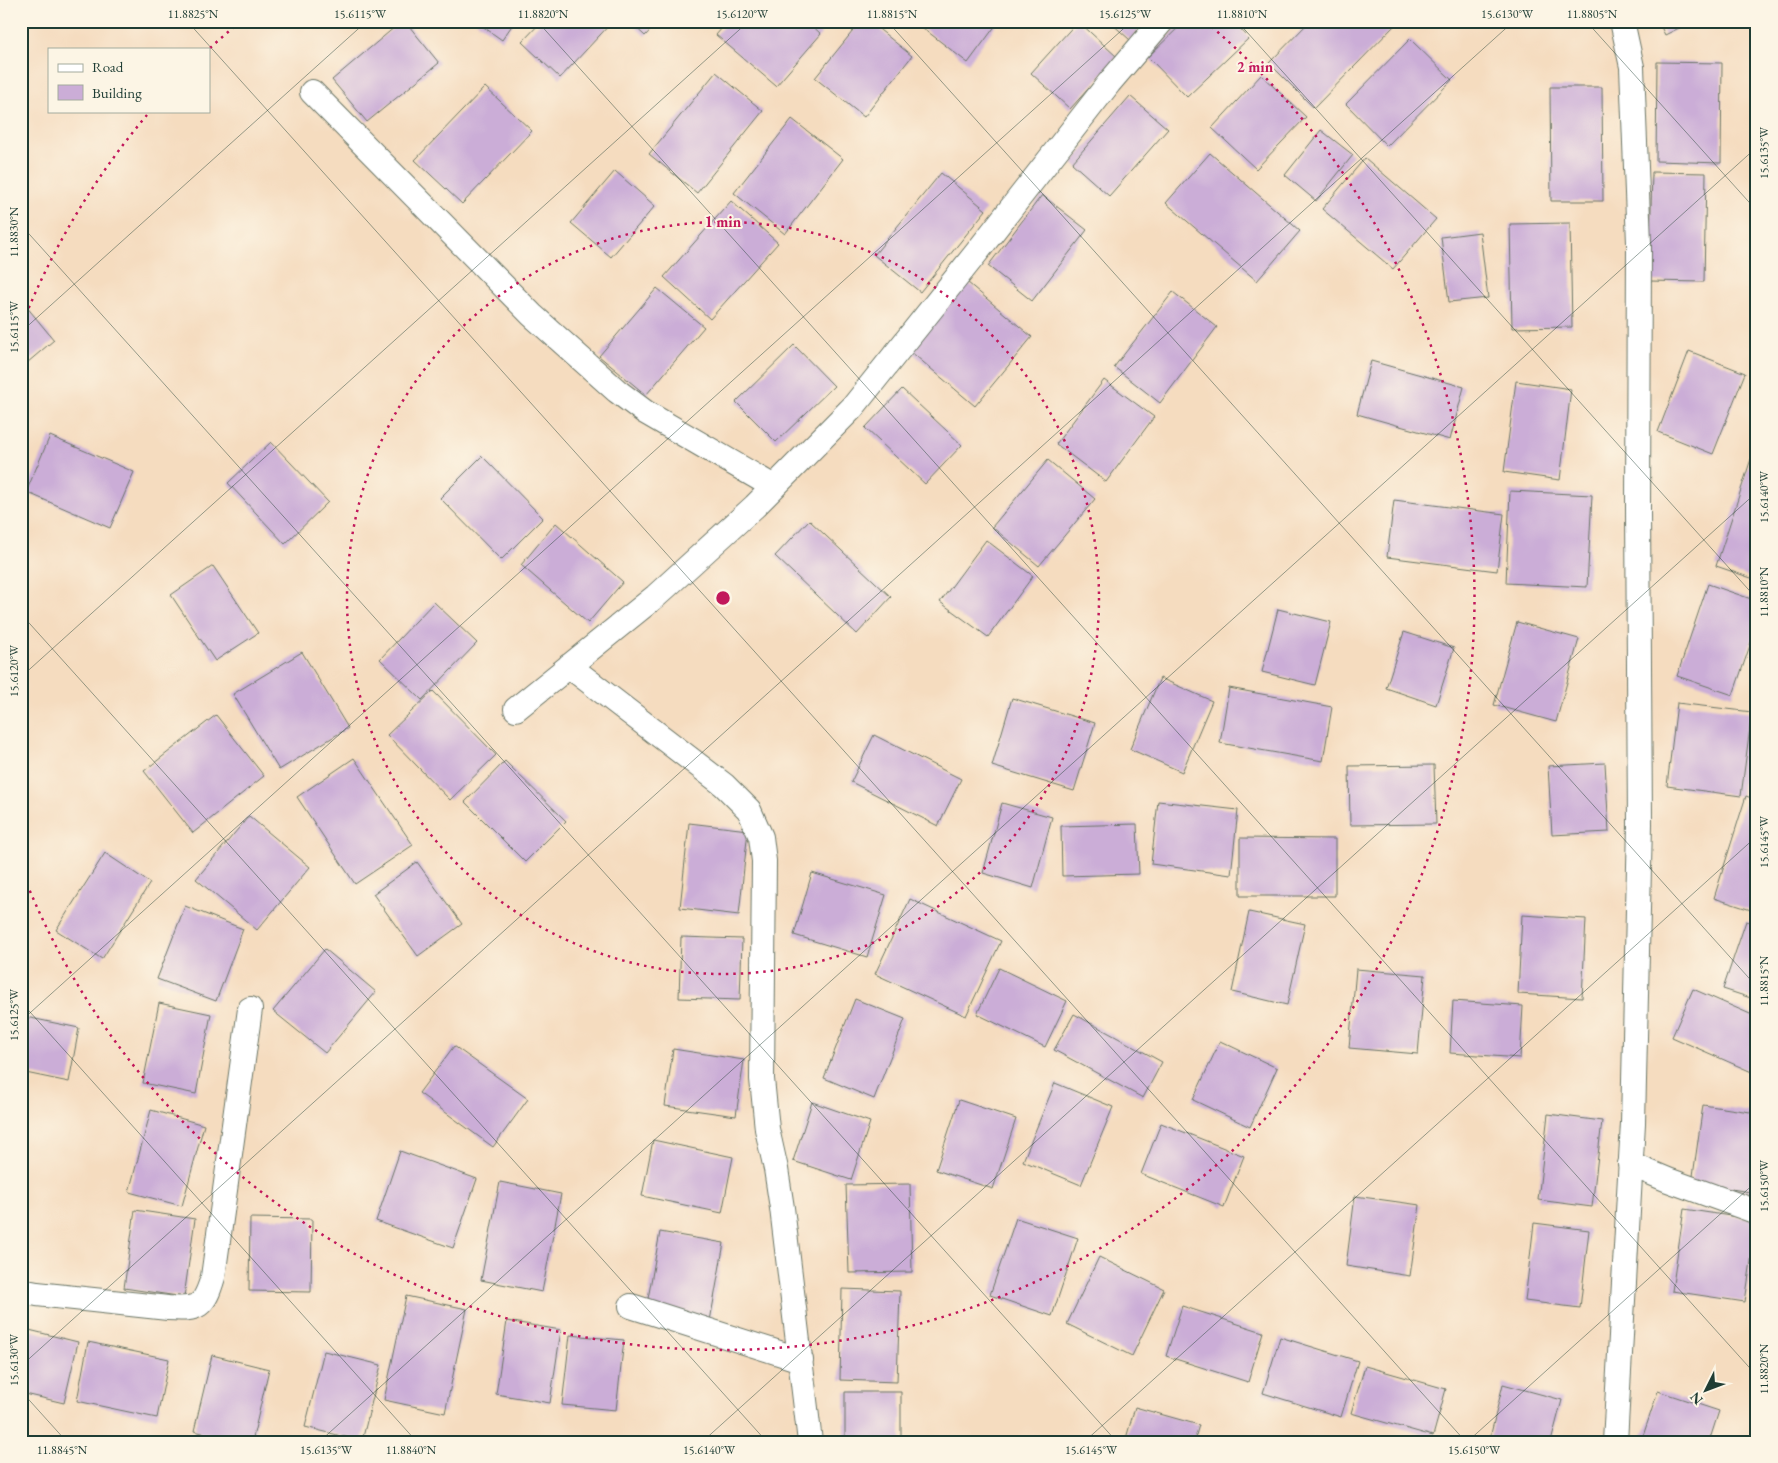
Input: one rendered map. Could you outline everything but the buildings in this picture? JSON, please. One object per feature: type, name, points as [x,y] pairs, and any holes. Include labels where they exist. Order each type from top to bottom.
[{"type":"street","points":[[516,709],[656,596],[774,486],[853,407],[1109,83],[1162,21]]},
{"type":"street","points":[[1615,1442],[1633,1123],[1640,824],[1639,243],[1632,67],[1622,21]]},
{"type":"street","points":[[312,92],[532,315],[617,392],[645,412],[774,486]]},
{"type":"street","points":[[569,666],[724,785],[749,810],[761,837],[764,861],[762,1079],[767,1129],[782,1208],[810,1442]]},
{"type":"street","points":[[21,1291],[168,1308],[189,1309],[200,1305],[208,1295],[213,1277],[250,1009]]},
{"type":"street","points":[[1630,1164],[1668,1180],[1757,1212]]},
{"type":"street","points":[[631,1306],[801,1360]]}]
